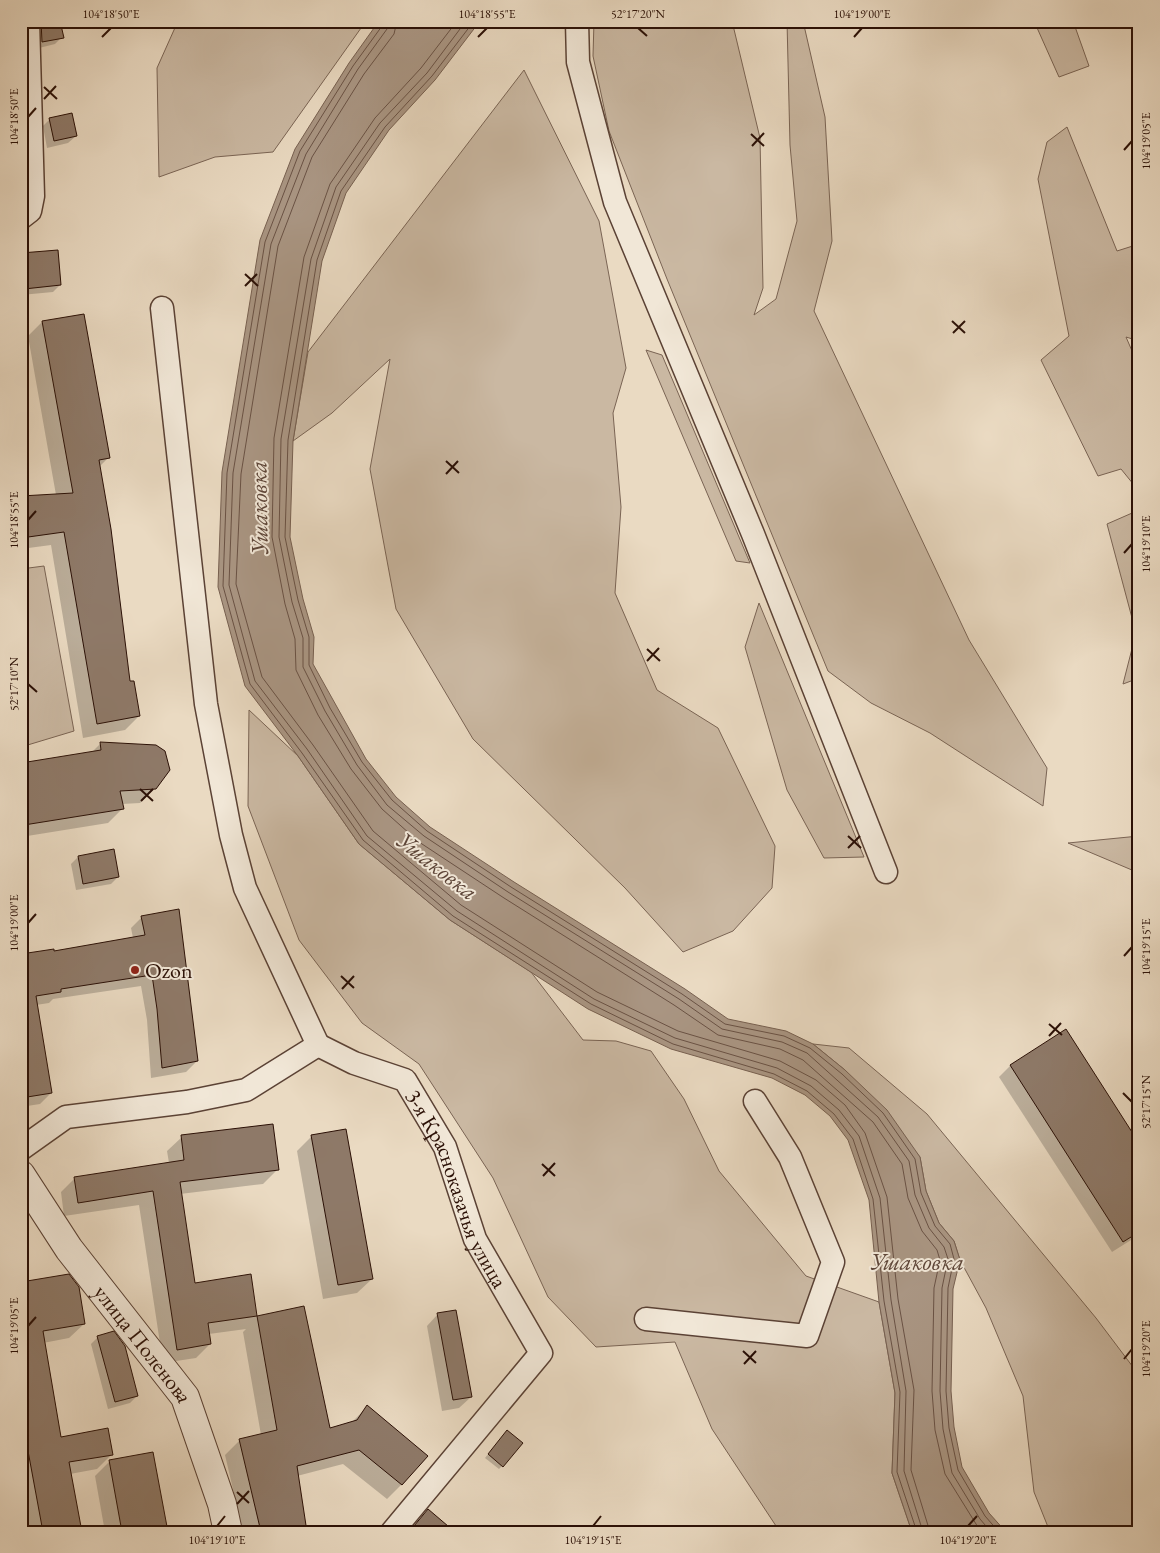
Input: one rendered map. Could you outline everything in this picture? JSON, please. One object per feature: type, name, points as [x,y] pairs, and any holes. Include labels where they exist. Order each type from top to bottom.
[{"type":"street","points":[[21,218],[30,211],[33,196],[28,21]]},
{"type":"street","points":[[577,21],[578,62],[615,202],[753,534],[886,872]]},
{"type":"street","points":[[21,1149],[66,1117],[187,1102],[246,1090],[318,1045],[245,888],[231,835],[206,704],[162,308]]},
{"type":"street","name":"3-я Красноказачья улица","points":[[318,1045],[354,1063],[405,1080],[445,1147],[475,1239],[541,1353],[392,1532]]},
{"type":"street","points":[[646,1319],[807,1336],[833,1262],[790,1157],[755,1101]]},
{"type":"street","name":"улица Поленова","points":[[21,1175],[69,1249],[185,1397],[222,1504],[228,1532]]},
{"type":"shaded area","points":[[178,21],[366,21],[273,152],[215,157],[159,177],[157,68]]},
{"type":"shaded area","points":[[594,21],[732,21],[760,138],[763,288],[754,315],[776,299],[797,221],[790,145],[787,21],[803,21],[825,117],[832,241],[814,311],[969,640],[1047,768],[1043,806],[930,733],[871,703],[828,671],[667,279],[609,131],[593,56]]},
{"type":"shaded area","points":[[1034,21],[1073,21],[1089,66],[1059,77]]},
{"type":"shaded area","points":[[524,70],[599,221],[626,368],[613,413],[621,507],[615,593],[657,690],[718,728],[775,846],[772,888],[733,931],[683,952],[625,888],[473,739],[396,609],[370,469],[390,359],[332,413],[293,441],[308,352]]},
{"type":"shaded area","points":[[1067,127],[1117,251],[1139,244],[1139,341],[1126,337],[1139,367],[1139,484],[1134,485],[1121,469],[1098,476],[1041,360],[1069,336],[1038,179],[1047,142]]},
{"type":"shaded area","points":[[646,350],[662,355],[750,563],[736,561]]},
{"type":"shaded area","points":[[1139,510],[1139,678],[1123,684],[1136,633],[1107,524]]},
{"type":"shaded area","points":[[44,566],[74,731],[21,747],[21,569]]},
{"type":"shaded area","points":[[759,603],[864,857],[824,858],[787,790],[745,647]]},
{"type":"shaded area","points":[[249,710],[298,756],[359,844],[450,920],[531,972],[583,1040],[616,1041],[651,1051],[684,1099],[719,1171],[806,1276],[879,1302],[895,1393],[892,1473],[912,1532],[780,1532],[712,1429],[675,1342],[596,1347],[548,1297],[493,1178],[419,1064],[362,1023],[299,940],[248,806]]},
{"type":"shaded area","points":[[1139,836],[1139,873],[1068,843]]},
{"type":"shaded area","points":[[813,1044],[849,1048],[927,1114],[1096,1318],[1139,1375],[1139,1532],[1050,1532],[1034,1492],[1023,1396],[986,1308],[960,1260],[954,1241],[939,1223],[926,1191],[920,1157],[845,1070]]},
{"type":"water","name":"Ушаковка","points":[[379,21],[480,21],[435,80],[389,130],[346,193],[322,261],[293,441],[290,537],[303,599],[314,637],[313,664],[366,759],[396,797],[430,827],[685,989],[728,1019],[786,1031],[813,1044],[845,1070],[887,1110],[920,1157],[926,1191],[939,1223],[954,1241],[960,1260],[953,1289],[951,1391],[954,1427],[962,1467],[989,1513],[1006,1532],[912,1532],[892,1473],[895,1393],[879,1302],[869,1200],[848,1140],[830,1116],[805,1095],[772,1078],[671,1049],[588,1009],[450,920],[359,844],[298,756],[245,686],[218,587],[222,472],[260,240],[295,149],[349,63]]},
{"type":"building","points":[[41,21],[60,21],[64,38],[42,42]]},
{"type":"building","points":[[72,113],[77,136],[54,141],[49,118]]},
{"type":"building","points":[[58,250],[61,285],[24,289],[21,253]]},
{"type":"building","points":[[84,314],[110,458],[99,460],[111,529],[130,681],[134,681],[140,716],[97,724],[64,532],[21,538],[21,496],[73,493],[42,321]]},
{"type":"building","points":[[100,742],[156,745],[165,751],[170,770],[156,789],[120,791],[124,809],[24,825],[21,811],[21,763],[101,750]]},
{"type":"building","points":[[114,849],[119,877],[83,884],[78,856]]},
{"type":"building","points":[[179,909],[198,1061],[162,1068],[152,975],[61,989],[61,992],[36,996],[52,1093],[21,1098],[21,954],[54,949],[54,951],[145,935],[141,916]]},
{"type":"building","points":[[1066,1029],[1139,1143],[1139,1232],[1123,1242],[1010,1065]]},
{"type":"building","points":[[273,1124],[279,1170],[180,1182],[195,1283],[251,1274],[257,1316],[208,1323],[211,1344],[177,1350],[153,1191],[78,1203],[74,1177],[184,1160],[181,1135]]},
{"type":"building","points":[[346,1129],[373,1279],[338,1285],[311,1135]]},
{"type":"building","points":[[69,1274],[79,1287],[85,1324],[43,1331],[61,1437],[108,1428],[113,1455],[69,1462],[82,1532],[43,1532],[21,1413],[21,1282]]},
{"type":"building","points":[[304,1306],[330,1428],[357,1420],[367,1405],[428,1456],[402,1485],[359,1450],[297,1466],[307,1532],[261,1532],[239,1439],[277,1430],[257,1316]]},
{"type":"building","points":[[456,1310],[472,1397],[453,1400],[437,1313]]},
{"type":"building","points":[[114,1331],[125,1346],[138,1396],[115,1402],[97,1336]]},
{"type":"building","points":[[507,1430],[523,1443],[503,1467],[488,1454]]},
{"type":"building","points":[[153,1452],[168,1532],[122,1532],[109,1460]]},
{"type":"building","points":[[428,1509],[455,1532],[409,1532]]},
{"type":"place","name":"Ozon","points":[[135,970]]}]
